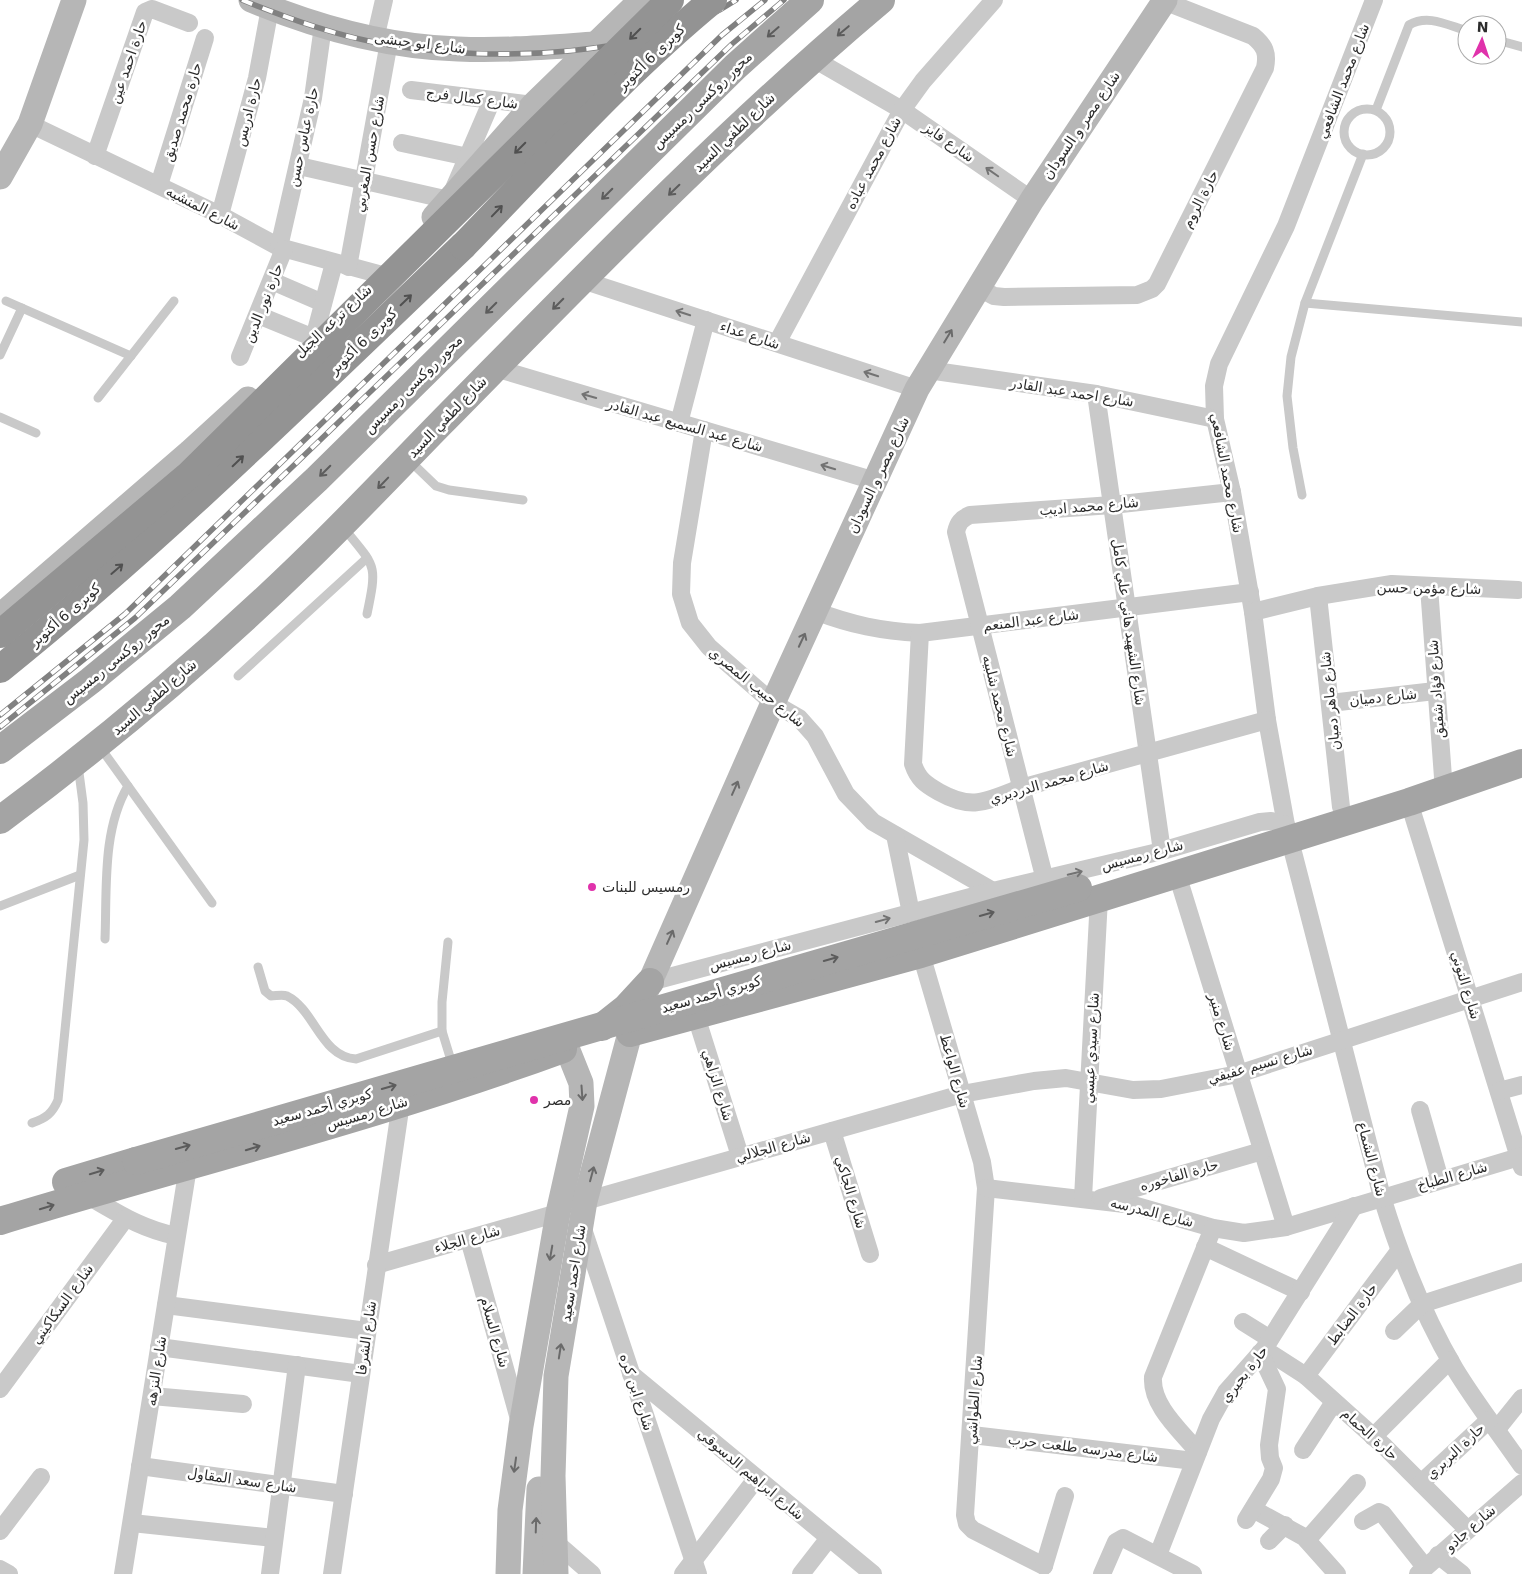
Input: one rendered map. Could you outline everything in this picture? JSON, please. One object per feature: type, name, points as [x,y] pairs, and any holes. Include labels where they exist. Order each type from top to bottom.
[{"type":"highway","name":"كوبرى 6 أكتوبر","points":[[0,634],[189,475],[670,0]]},
{"type":"highway","name":"كوبرى 6 أكتوبر","points":[[0,669],[111,575],[224,474],[463,246],[619,88],[713,0]]},
{"type":"main road","points":[[2,166],[30,124],[74,0]]},
{"type":"main road","name":"شارع ترعه الجبل","points":[[0,616],[190,452],[382,274],[534,105],[595,44],[619,11],[641,0]]},
{"type":"main road","name":"محور روكسى رمسيس","points":[[0,750],[90,681],[180,607],[318,479],[736,67],[810,0]]},
{"type":"main road","name":"شارع لطفي السيد","points":[[0,820],[99,745],[293,573],[582,280],[812,58],[881,0]]},
{"type":"main road","name":"شارع مصر و السودان","points":[[650,982],[773,703],[923,379],[977,287],[1032,200],[1165,0]]},
{"type":"main road","name":"شارع ابو حبشى","points":[[273,5],[323,26],[382,40],[465,49],[522,50],[595,44]]},
{"type":"main road","name":"شارع رمسيس","points":[[1288,832],[1409,802],[1444,782],[1522,746]]},
{"type":"main road","name":"شارع رمسيس","points":[[630,1033],[695,1013],[921,954],[1089,893],[1177,874],[1288,832],[1341,807],[1522,763]]},
{"type":"main road","name":"كوبري أحمد سعيد","points":[[0,1202],[136,1161],[1089,893],[1288,832]]},
{"type":"main road","name":"شارع رمسيس","points":[[0,1222],[86,1195],[188,1168],[401,1103],[497,1073],[566,1048],[612,1019],[650,982]]},
{"type":"main road","name":"شارع احمد سعيد","points":[[556,1574],[553,1476],[556,1376],[583,1212],[630,1033],[650,982]]},
{"type":"main road","name":"شارع احمد سعيد","points":[[508,1574],[510,1510],[521,1426],[558,1212],[582,1106],[581,1083],[566,1048]]},
{"type":"main road","points":[[535,1574],[541,1467],[556,1376]]},
{"type":"street","name":"شارع حسن المغربي","points":[[314,338],[323,303],[341,265],[364,181],[382,40],[384,0]]},
{"type":"street","name":"شارع محمد عباده","points":[[777,343],[902,110],[994,0]]},
{"type":"street","name":"حارة الروم","points":[[977,287],[994,296],[1004,297],[1137,295],[1157,284],[1265,68],[1267,56],[1263,44],[1253,36],[1165,0]]},
{"type":"street","name":"شارع محمد الشافعي","points":[[1288,832],[1267,720],[1250,592],[1232,492],[1215,418],[1214,386],[1219,364],[1292,211],[1374,0]]},
{"type":"street","name":"حارة ادريس","points":[[220,215],[257,78],[273,5]]},
{"type":"street","name":"حارة احمد عين","points":[[95,156],[146,12],[152,10],[188,24]]},
{"type":"street","name":"حارة عباس حسن","points":[[282,248],[312,98],[323,26]]},
{"type":"street","name":"حارة محمد صديق","points":[[159,186],[205,38]]},
{"type":"street","name":"شارع فايز","points":[[812,58],[902,110],[1032,200]]},
{"type":"street","name":"شارع كمال فرج","points":[[411,90],[534,105]]},
{"type":"street","points":[[299,166],[449,200],[492,100]]},
{"type":"street","name":"شارع المنشيه","points":[[30,124],[220,215],[282,248],[341,265],[382,274]]},
{"type":"street","points":[[402,143],[468,157]]},
{"type":"street","name":"حارة نور الدين","points":[[240,357],[272,282],[282,248]]},
{"type":"street","name":"شارع عداء","points":[[582,280],[777,343],[923,379]]},
{"type":"street","points":[[272,282],[323,303]]},
{"type":"street","points":[[258,315],[314,338]]},
{"type":"street","points":[[679,423],[706,320]]},
{"type":"street","name":"شارع عبد السميع عبد القادر","points":[[495,368],[875,481]]},
{"type":"street","name":"شارع احمد عبد القادر","points":[[923,379],[1096,394],[1215,418]]},
{"type":"street","name":"شارع الشهيد هاني علي كامل","points":[[1096,394],[1162,851]]},
{"type":"street","name":"شارع حبيب المصري","points":[[704,430],[682,563],[681,594],[690,623],[709,647],[773,703],[799,718],[815,736],[840,783],[854,804],[873,822],[993,891]]},
{"type":"street","name":"شارع محمد اديب","points":[[956,532],[957,525],[962,518],[970,515],[1112,505],[1232,492]]},
{"type":"street","name":"شارع محمد شلبيه","points":[[956,532],[1045,880]]},
{"type":"street","name":"شارع مؤمن حسن","points":[[1253,612],[1318,596],[1392,584],[1518,590]]},
{"type":"street","name":"شارع فؤاد شفيق","points":[[1429,587],[1435,691],[1444,782]]},
{"type":"street","name":"شارع عبد المنعم","points":[[815,611],[853,625],[886,631],[920,633],[981,627],[1250,592]]},
{"type":"street","name":"شارع ماهر دميان","points":[[1318,596],[1341,807]]},
{"type":"street","name":"شارع محمد الدرديري","points":[[920,633],[913,764],[917,776],[927,785],[958,802],[986,801],[1021,788],[1267,720]]},
{"type":"street","name":"شارع دميان","points":[[1330,703],[1435,691]]},
{"type":"street","name":"شارع التوني","points":[[1409,802],[1521,1160]]},
{"type":"street","name":"شارع رمسيس","points":[[650,982],[993,891],[1162,851],[1260,822],[1271,821],[1288,832]]},
{"type":"street","name":"شارع الشماع","points":[[1288,832],[1340,1041],[1382,1197],[1399,1251],[1422,1304],[1450,1360],[1522,1466]]},
{"type":"street","points":[[895,835],[911,913]]},
{"type":"street","name":"شارع منير","points":[[1177,874],[1286,1227]]},
{"type":"street","name":"شارع سيدي عيسي","points":[[1089,893],[1089,1199]]},
{"type":"street","name":"شارع الواعظ","points":[[921,954],[982,1162],[986,1188]]},
{"type":"street","name":"شارع نسيم عفيفي","points":[[962,1094],[1034,1081],[1066,1078],[1133,1090],[1161,1089],[1238,1074],[1522,982]]},
{"type":"street","name":"شارع الزاهي","points":[[695,1013],[740,1156]]},
{"type":"street","points":[[1499,1091],[1522,1085]]},
{"type":"street","name":"شارع الجلالي","points":[[583,1212],[740,1156],[962,1094]]},
{"type":"street","name":"شارع الشرفا","points":[[332,1574],[401,1103]]},
{"type":"street","points":[[1420,1110],[1440,1180]]},
{"type":"street","name":"شارع الجاكي","points":[[832,1131],[870,1254]]},
{"type":"street","name":"حارة الفاخوره","points":[[1089,1199],[1262,1151]]},
{"type":"street","name":"شارع الطباخ","points":[[1354,1206],[1440,1180],[1521,1160]]},
{"type":"street","name":"شارع النزهه","points":[[123,1574],[188,1168]]},
{"type":"street","name":"شارع المدرسه","points":[[986,1188],[1133,1205],[1213,1228],[1244,1233],[1286,1227],[1354,1206]]},
{"type":"street","name":"شارع الطواشي","points":[[986,1188],[972,1435],[965,1515],[967,1524],[973,1530],[1046,1570]]},
{"type":"street","points":[[86,1195],[125,1219],[149,1230],[176,1236]]},
{"type":"street","name":"حارة بحيري","points":[[1158,1554],[1211,1420],[1226,1392],[1265,1347],[1354,1206]]},
{"type":"street","name":"شارع الجلاء","points":[[376,1265],[558,1212]]},
{"type":"street","name":"شارع ابن كره","points":[[583,1212],[691,1570]]},
{"type":"street","name":"شارع السكاكيني","points":[[0,1389],[125,1219]]},
{"type":"street","points":[[1196,1456],[1156,1400],[1152,1387],[1156,1366],[1213,1228]]},
{"type":"street","name":"شارع السلام","points":[[469,1239],[521,1426]]},
{"type":"street","points":[[1205,1247],[1301,1292]]},
{"type":"street","name":"حارة الضابط","points":[[1306,1376],[1399,1251]]},
{"type":"street","points":[[1394,1331],[1422,1304],[1522,1272]]},
{"type":"street","points":[[166,1305],[367,1331]]},
{"type":"street","name":"حارة الحمام","points":[[1243,1322],[1265,1347],[1306,1376],[1373,1436],[1468,1529]]},
{"type":"street","points":[[160,1347],[361,1374]]},
{"type":"street","points":[[1265,1347],[1277,1389],[1269,1445],[1270,1458],[1274,1468],[1271,1479],[1249,1515],[1285,1525],[1307,1540],[1337,1574]]},
{"type":"street","points":[[1373,1436],[1450,1360]]},
{"type":"street","points":[[270,1574],[297,1365]]},
{"type":"street","name":"شارع ابراهيم الدسوقي","points":[[631,1374],[873,1574]]},
{"type":"street","points":[[152,1396],[242,1404]]},
{"type":"street","name":"حارة البربري","points":[[1421,1483],[1522,1398]]},
{"type":"street","points":[[1303,1450],[1334,1402]]},
{"type":"street","name":"شارع مدرسه طلعت حرب","points":[[972,1435],[1196,1456]]},
{"type":"street","name":"شارع سعد المقاول","points":[[140,1466],[344,1494]]},
{"type":"street","points":[[1,1529],[41,1476]]},
{"type":"street","points":[[691,1570],[756,1479]]},
{"type":"street","name":"شارع جادو","points":[[1422,1571],[1522,1483]]},
{"type":"street","points":[[1307,1540],[1357,1484]]},
{"type":"street","points":[[1046,1570],[1065,1496]]},
{"type":"street","points":[[1363,1521],[1379,1512],[1383,1514],[1422,1571]]},
{"type":"street","points":[[132,1523],[274,1538]]},
{"type":"street","points":[[1269,1541],[1285,1525]]},
{"type":"street","points":[[801,1574],[829,1538]]},
{"type":"street","points":[[1102,1574],[1116,1542],[1119,1539],[1126,1538],[1193,1574]]},
{"type":"street","points":[[554,1541],[592,1574]]},
{"type":"street","points":[[1438,1555],[1462,1574]]},
{"type":"street","points":[[0,1569],[9,1574]]},
{"type":"lane","points":[[1376,110],[1409,25],[1418,20],[1429,19],[1457,28]]},
{"type":"lane","points":[[1507,43],[1522,47]]},
{"type":"lane","points":[[1369,109],[1376,110],[1389,125],[1389,138],[1382,149],[1369,154],[1363,154],[1351,147],[1347,142],[1345,128],[1347,122],[1356,112],[1369,109]]},
{"type":"lane","points":[[1302,494],[1292,448],[1287,396],[1291,357],[1305,303],[1363,154]]},
{"type":"lane","points":[[6,301],[131,356]]},
{"type":"lane","points":[[98,398],[174,301]]},
{"type":"lane","points":[[1305,303],[1522,322]]},
{"type":"lane","points":[[0,355],[22,308]]},
{"type":"lane","points":[[0,417],[36,433]]},
{"type":"lane","points":[[407,458],[426,477],[443,488],[522,500]]},
{"type":"lane","points":[[342,524],[372,564],[374,574],[367,614]]},
{"type":"lane","points":[[238,676],[368,558]]},
{"type":"lane","points":[[99,745],[212,903]]},
{"type":"lane","points":[[32,1123],[43,1119],[53,1112],[58,1100],[85,823],[78,762]]},
{"type":"lane","points":[[105,939],[112,825],[118,805],[128,786]]},
{"type":"lane","points":[[0,906],[80,875]]},
{"type":"lane","points":[[448,942],[442,1002],[442,1031],[458,1084]]},
{"type":"lane","points":[[258,967],[266,990],[271,996],[285,995],[296,1003],[332,1048],[349,1059],[356,1059],[442,1031]]},
{"type":"railway","points":[[242,0],[315,27],[371,42],[430,50],[521,54],[615,45],[659,34],[700,20],[736,0]]},
{"type":"railway","points":[[0,715],[125,614],[722,35],[765,0]]},
{"type":"railway","points":[[0,727],[135,618],[732,44],[784,0]]},
{"type":"place","name":"رمسيس للبنات","points":[[592,887]]},
{"type":"place","name":"مصر","points":[[534,1100]]}]
